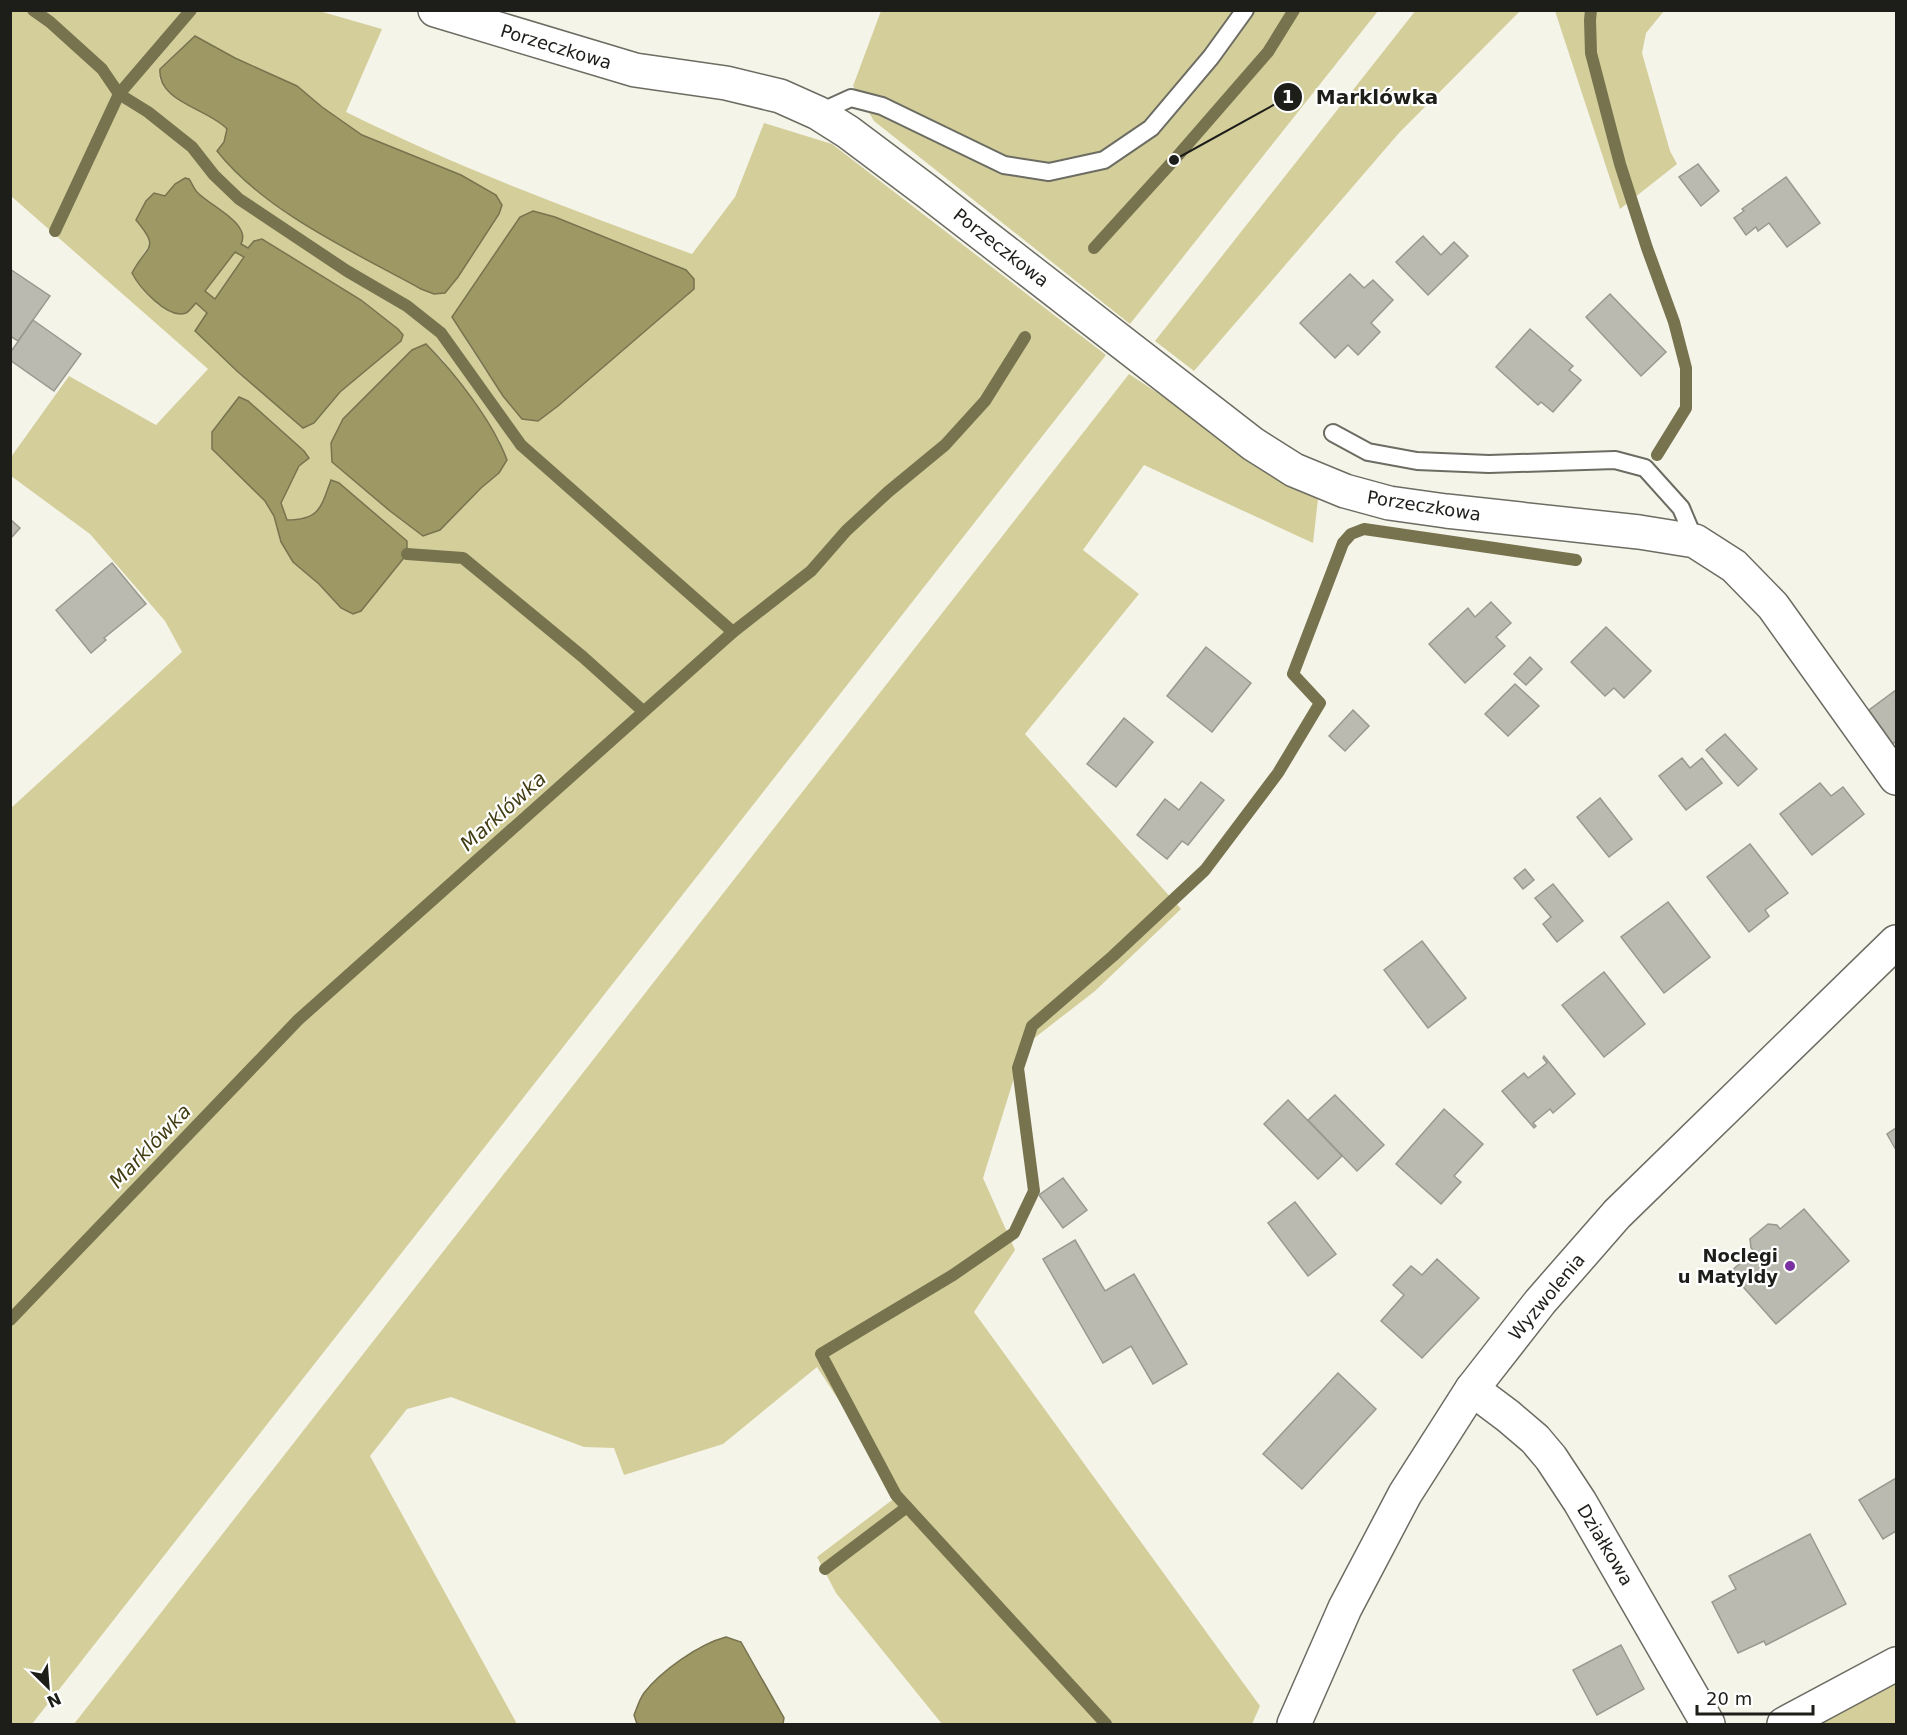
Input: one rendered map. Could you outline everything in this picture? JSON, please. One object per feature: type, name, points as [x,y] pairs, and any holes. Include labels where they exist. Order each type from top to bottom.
[{"type":"street","name":"Porzeczkowa","points":[[435,10],[635,70],[726,83],[780,96],[818,113],[848,132],[928,192],[1253,444],[1294,470],[1345,491],[1389,503],[1457,513],[1639,532],[1695,541],[1734,566],[1773,606],[1896,778]]},
{"type":"street","name":"Wyzwolenia","points":[[1294,1725],[1345,1608],[1399,1504],[1472,1389],[1540,1302],[1617,1214],[1896,942]]},
{"type":"street","name":"Działkowa","points":[[1472,1389],[1535,1439],[1551,1458],[1615,1561],[1708,1725]]},
{"type":"street","points":[[1784,1725],[1896,1664]]},
{"type":"lane","points":[[818,113],[851,98],[882,106],[1004,165],[1049,172],[1104,160],[1151,128],[1211,57],[1245,10]]},
{"type":"lane","points":[[1333,433],[1368,452],[1417,461],[1489,464],[1615,460],[1645,468],[1681,508],[1695,541]]},
{"type":"shaded area","points":[[1416,10],[1520,11],[1399,133],[1194,371],[1155,341]]},
{"type":"shaded area","points":[[11,11],[319,11],[382,29],[346,112],[431,152],[560,205],[692,254],[735,197],[764,123],[832,144],[1106,355],[32,1724],[10,1724],[11,808],[182,652],[165,621],[90,534],[11,476],[11,457],[69,376],[156,425],[208,369],[11,196]],"holes":[[[195,36],[235,58],[297,86],[362,135],[461,175],[496,195],[502,205],[224,142],[227,129],[210,116],[174,96],[159,78]],[[175,184],[203,198],[242,230],[241,244],[248,248],[262,239],[361,300],[398,329],[403,336],[401,341],[340,392],[314,423],[303,428],[195,331],[207,313],[196,303],[187,313],[177,314],[157,304],[144,288],[137,264],[150,244],[150,236],[136,220],[165,197]],[[555,217],[609,239],[667,312],[538,421],[522,419],[485,370],[453,317],[473,288]],[[426,344],[442,359],[500,441],[499,474],[481,488]],[[248,401],[308,457],[299,466],[281,504],[287,520],[307,518],[318,511],[331,481],[393,572],[381,584],[341,608],[281,542],[274,516],[265,501],[247,483]]]},
{"type":"shaded area","points":[[881,11],[1378,11],[1130,324],[874,121],[853,86]]},
{"type":"shaded area","points":[[1555,11],[1664,11],[1646,33],[1642,53],[1670,151],[1677,164],[1620,209]]},
{"type":"shaded area","points":[[195,36],[235,58],[297,86],[362,135],[461,175],[496,195],[502,205],[499,214],[445,293],[434,294],[421,289],[312,229],[285,212],[237,173],[217,151],[224,142],[227,129],[175,97],[161,80],[160,69]]},
{"type":"shaded area","points":[[185,178],[189,179],[197,192],[235,222],[243,236],[241,244],[248,248],[254,241],[262,239],[361,300],[403,335],[401,341],[340,392],[314,423],[303,428],[195,331],[207,313],[196,303],[186,313],[171,312],[147,294],[132,273],[150,242],[136,220],[146,201],[154,193],[165,196],[175,184]],"holes":[[[235,252],[244,257],[215,299],[205,291]]]},
{"type":"shaded area","points":[[533,211],[555,217],[686,270],[694,279],[694,289],[538,421],[522,419],[503,396],[452,317],[520,217]]},
{"type":"shaded area","points":[[235,252],[244,257],[216,299],[205,291]]},
{"type":"shaded area","points":[[426,344],[449,369],[483,414],[507,460],[499,473],[440,530],[423,536],[332,462],[331,443],[343,419],[412,350]]},
{"type":"shaded area","points":[[1129,374],[1318,499],[1313,543],[1144,465],[1083,550],[1139,594],[1025,734],[1181,909],[1095,991],[1024,1046],[983,1178],[1015,1250],[974,1312],[1260,1706],[1252,1724],[942,1724],[836,1593],[817,1557],[900,1494],[817,1367],[723,1444],[624,1475],[614,1448],[584,1447],[451,1397],[407,1409],[370,1456],[517,1724],[74,1724]]},
{"type":"shaded area","points":[[239,397],[248,401],[309,458],[299,466],[281,503],[287,520],[306,518],[318,510],[331,480],[339,483],[407,541],[407,554],[361,611],[353,614],[341,608],[319,584],[293,562],[281,542],[274,516],[265,501],[212,449],[212,432]]},
{"type":"shaded area","points":[[726,1637],[741,1642],[784,1718],[783,1724],[637,1724],[634,1715],[642,1696],[660,1676],[693,1652]]},
{"type":"shaded area","points":[[1896,1682],[1896,1724],[1815,1724]]},
{"type":"building","points":[[1698,164],[1719,191],[1701,206],[1679,177]]},
{"type":"building","points":[[1786,177],[1820,223],[1787,247],[1769,223],[1758,231],[1756,227],[1746,235],[1734,218],[1744,211],[1742,209]]},
{"type":"building","points":[[1423,236],[1441,255],[1454,242],[1468,256],[1428,295],[1396,262]]},
{"type":"building","points":[[10,269],[50,296],[18,341],[10,336]]},
{"type":"building","points":[[1350,274],[1364,288],[1373,280],[1393,300],[1371,323],[1380,332],[1358,355],[1348,345],[1335,358],[1300,323]]},
{"type":"building","points":[[1610,294],[1666,352],[1641,376],[1586,317]]},
{"type":"building","points":[[33,320],[81,354],[54,391],[10,360],[10,353]]},
{"type":"building","points":[[1530,329],[1573,366],[1569,370],[1581,380],[1553,412],[1541,402],[1538,405],[1496,367]]},
{"type":"building","points":[[10,519],[20,528],[10,539]]},
{"type":"building","points":[[112,563],[146,604],[104,638],[106,640],[91,653],[56,610]]},
{"type":"building","points":[[1491,602],[1511,623],[1496,637],[1505,646],[1465,683],[1429,644],[1468,608],[1475,617]]},
{"type":"building","points":[[1606,627],[1651,671],[1624,698],[1614,688],[1605,696],[1571,662]]},
{"type":"building","points":[[1206,647],[1251,683],[1212,732],[1167,696]]},
{"type":"building","points":[[1530,657],[1542,669],[1526,685],[1514,674]]},
{"type":"building","points":[[1515,684],[1539,706],[1508,736],[1485,714]]},
{"type":"building","points":[[1896,690],[1896,741],[1893,744],[1869,710]]},
{"type":"building","points":[[1353,710],[1369,726],[1345,751],[1329,736]]},
{"type":"building","points":[[1124,718],[1153,742],[1116,787],[1087,764]]},
{"type":"building","points":[[1725,734],[1757,769],[1738,786],[1706,750]]},
{"type":"building","points":[[1682,758],[1690,768],[1702,758],[1722,783],[1686,810],[1659,776]]},
{"type":"building","points":[[1201,782],[1224,800],[1188,845],[1182,841],[1167,859],[1137,835],[1165,799],[1179,810]]},
{"type":"building","points":[[1820,783],[1831,796],[1843,787],[1864,814],[1812,855],[1780,814]]},
{"type":"building","points":[[1600,798],[1632,839],[1609,857],[1577,817]]},
{"type":"building","points":[[1750,844],[1788,893],[1765,910],[1769,916],[1749,932],[1707,877]]},
{"type":"building","points":[[1525,869],[1534,880],[1523,889],[1514,878]]},
{"type":"building","points":[[1553,884],[1583,921],[1557,942],[1543,924],[1551,917],[1535,898]]},
{"type":"building","points":[[1668,902],[1710,957],[1664,993],[1621,937]]},
{"type":"building","points":[[1422,941],[1466,998],[1428,1028],[1384,970]]},
{"type":"building","points":[[1604,972],[1645,1024],[1604,1057],[1562,1005]]},
{"type":"building","points":[[1544,1056],[1575,1094],[1553,1113],[1550,1109],[1533,1123],[1536,1126],[1534,1128],[1502,1091],[1524,1073],[1528,1078],[1547,1063]]},
{"type":"building","points":[[1335,1095],[1384,1145],[1357,1171],[1308,1120]]},
{"type":"building","points":[[1288,1100],[1342,1156],[1318,1179],[1264,1124]]},
{"type":"building","points":[[1444,1109],[1483,1144],[1454,1176],[1461,1182],[1441,1204],[1396,1164]]},
{"type":"building","points":[[1896,1128],[1896,1150],[1887,1134]]},
{"type":"building","points":[[1063,1178],[1087,1210],[1063,1228],[1039,1195]]},
{"type":"building","points":[[1295,1202],[1336,1254],[1308,1276],[1268,1223]]},
{"type":"building","name":"Noclegi u Matyldy","points":[[1804,1209],[1849,1261],[1776,1324],[1730,1272],[1754,1251],[1751,1248],[1750,1239],[1768,1224],[1777,1225],[1780,1229]]},
{"type":"building","points":[[1075,1240],[1105,1291],[1134,1274],[1187,1364],[1153,1384],[1131,1346],[1103,1363],[1043,1259]]},
{"type":"building","points":[[1437,1259],[1479,1298],[1422,1358],[1381,1321],[1404,1295],[1393,1285],[1411,1266],[1422,1275]]},
{"type":"building","points":[[1338,1373],[1376,1409],[1302,1489],[1263,1454]]},
{"type":"building","points":[[1896,1478],[1896,1531],[1883,1539],[1859,1500]]},
{"type":"building","points":[[1810,1534],[1846,1604],[1766,1645],[1764,1641],[1738,1653],[1712,1602],[1736,1589],[1729,1576]]},
{"type":"building","points":[[1621,1645],[1644,1689],[1597,1715],[1573,1670]]},
{"type":"waterway","points":[[33,10],[50,22],[102,69],[119,94],[148,112],[192,147],[214,175],[239,199],[347,271],[407,306],[441,333],[521,445],[733,632]]},
{"type":"waterway","points":[[55,231],[119,94],[191,10]]},
{"type":"waterway","name":"Marklówka","points":[[1094,248],[1268,52],[1294,10]]},
{"type":"waterway","points":[[1591,10],[1591,53],[1620,164],[1674,322],[1686,368],[1686,408],[1657,455]]},
{"type":"waterway","name":"Marklówka","points":[[10,1320],[298,1020],[733,632],[811,571],[846,531],[888,492],[945,445],[985,401],[1025,337]]},
{"type":"waterway","points":[[1106,1724],[896,1495],[821,1354],[953,1275],[1014,1233],[1034,1191],[1018,1068],[1032,1026],[1113,956],[1205,870],[1278,773],[1320,703],[1293,674],[1343,543],[1351,534],[1364,529],[1576,560]]},
{"type":"waterway","points":[[407,554],[463,558],[583,657],[643,711]]},
{"type":"waterway","points":[[825,1569],[907,1507]]},
{"type":"place","name":"Marklówka","points":[[1174,160]]},
{"type":"place","name":"Noclegi u Matyldy","points":[[1790,1266]]}]
